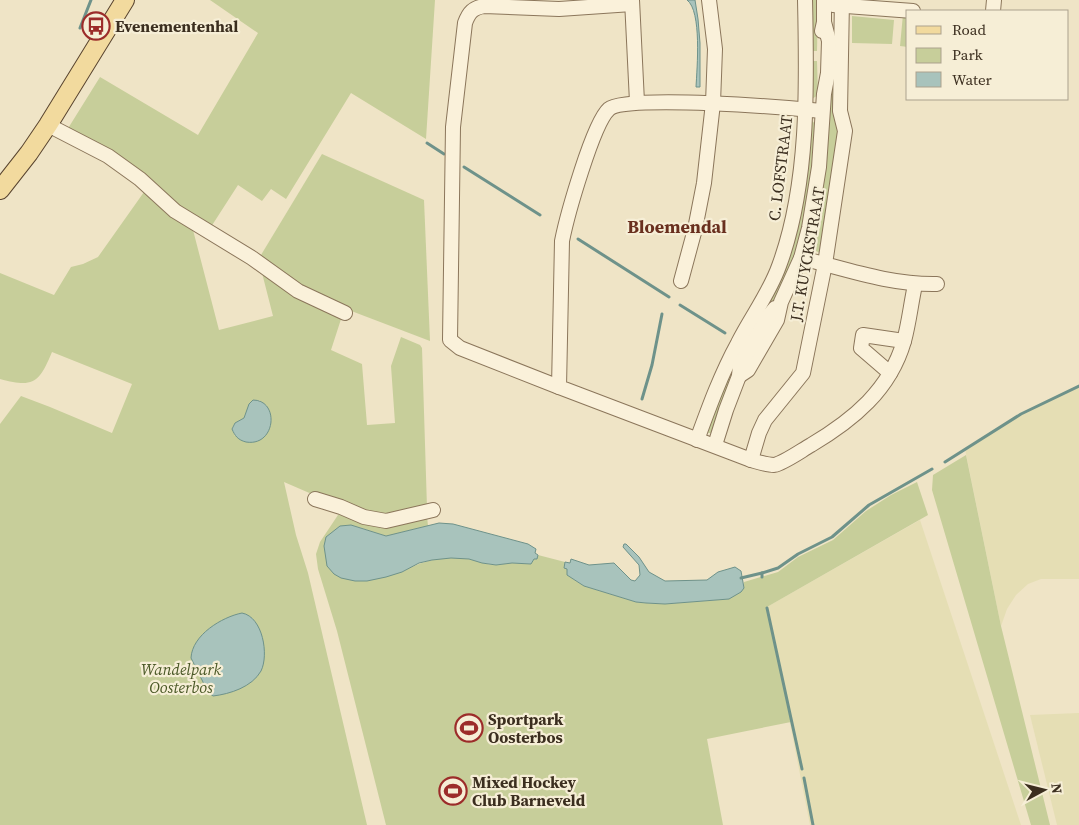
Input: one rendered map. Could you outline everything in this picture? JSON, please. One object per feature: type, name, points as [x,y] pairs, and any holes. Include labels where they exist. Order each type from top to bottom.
[{"type":"main road","points":[[0,190],[48,125],[125,0]]},
{"type":"main road","points":[[115,18],[131,0]]},
{"type":"street","points":[[682,281],[704,183],[713,103],[714,49],[710,0]]},
{"type":"street","name":"C. LOFSTRAAT","points":[[697,440],[718,383],[743,333],[764,300],[779,268],[789,235],[799,181],[805,109],[805,0]]},
{"type":"street","points":[[637,102],[632,2],[559,8],[535,4],[479,7],[474,8],[468,14],[465,23],[453,127],[450,340],[460,348],[697,440],[715,445],[751,460],[774,465],[819,440],[860,411],[876,394],[890,373],[904,341],[915,284]]},
{"type":"street","points":[[715,445],[739,376],[748,370],[763,346],[776,320],[781,302],[801,258],[814,200],[818,167],[824,94],[820,65],[820,40],[824,22],[824,2],[906,10]]},
{"type":"street","name":"J.T. KUYCKSTRAAT","points":[[751,460],[765,420],[803,373],[825,264],[845,131],[840,111],[842,3]]},
{"type":"street","points":[[559,387],[562,241],[566,222],[596,128],[610,108],[637,102],[713,103],[822,111]]},
{"type":"street","points":[[48,125],[108,156],[140,179],[175,211],[252,258],[298,290],[345,312]]},
{"type":"street","points":[[801,258],[872,277],[915,284],[937,284]]},
{"type":"street","points":[[890,373],[861,348],[863,335],[904,341]]},
{"type":"street","points":[[315,499],[364,517],[386,520],[433,510]]},
{"type":"shaded area","points":[[1079,385],[1079,579],[1041,579],[1028,584],[1016,595],[1007,609],[1001,626],[965,449],[1037,405]]},
{"type":"shaded area","points":[[920,520],[1021,825],[810,825],[767,607]]},
{"type":"shaded area","points":[[1079,713],[1079,825],[1057,825],[1030,715]]},
{"type":"green space","points":[[210,0],[435,0],[426,139],[351,93],[286,199],[271,189],[262,201],[238,185],[209,230],[67,130],[100,77],[198,135],[258,33]]},
{"type":"green space","points":[[810,0],[818,0],[817,51],[810,51]]},
{"type":"green space","points":[[903,14],[906,15],[906,47],[900,46]]},
{"type":"green space","points":[[852,16],[894,20],[892,44],[852,43]]},
{"type":"green space","points":[[811,61],[817,61],[818,95],[809,101]]},
{"type":"green space","points":[[832,61],[841,127],[820,253],[812,249],[810,245]]},
{"type":"green space","points":[[808,118],[817,125],[807,210],[802,232],[789,273],[777,297],[754,334],[775,285]]},
{"type":"green space","points":[[322,154],[424,200],[430,341],[333,304],[258,260]]},
{"type":"green space","name":"Wandelpark Oosterbos","points":[[144,192],[160,207],[193,230],[219,330],[273,316],[261,269],[343,313],[331,350],[362,364],[367,425],[395,423],[391,366],[401,337],[420,345],[422,348],[427,508],[385,518],[314,495],[284,482],[296,535],[308,573],[367,825],[0,825],[0,424],[21,396],[112,433],[132,384],[52,352],[43,371],[34,380],[28,383],[21,383],[0,379],[0,273],[54,295],[71,267],[98,257]],"holes":[[[259,400],[266,406],[269,412],[270,428],[235,436],[232,428],[235,423],[244,418],[246,413]]]},
{"type":"green space","points":[[744,340],[713,433],[705,433]]},
{"type":"green space","points":[[966,455],[1001,626],[1050,825],[1031,825],[932,490],[933,475]]},
{"type":"green space","points":[[917,482],[928,515],[767,607],[791,722],[707,739],[723,825],[386,825],[337,631],[318,569],[316,554],[320,542],[338,515],[427,516],[428,526],[386,536],[358,527],[344,525],[402,572],[426,562],[443,558],[469,559],[492,565],[511,563],[531,564],[534,558],[537,559],[538,555],[565,562],[564,568],[567,569],[573,579],[584,586],[636,602],[665,604],[729,599],[744,587],[744,582],[778,572],[798,557],[833,540],[866,511],[891,495]]},
{"type":"water","points":[[687,0],[695,0],[698,19],[700,87],[696,87],[697,27],[692,6]]},
{"type":"water","points":[[253,400],[262,402],[268,407],[271,423],[269,431],[264,438],[256,442],[246,442],[237,437],[232,429],[235,423],[244,418],[249,404]]},
{"type":"water","points":[[439,523],[453,524],[528,544],[536,549],[537,559],[534,559],[531,564],[512,563],[496,565],[469,559],[432,560],[419,563],[402,572],[367,581],[341,578],[334,574],[327,566],[324,546],[326,537],[340,526],[351,525],[386,536]]},
{"type":"water","points":[[624,544],[639,557],[649,572],[665,581],[707,580],[718,572],[735,567],[741,571],[744,588],[729,599],[665,604],[646,603],[636,602],[584,586],[567,575],[567,569],[564,568],[565,562],[570,563],[571,559],[589,565],[614,563],[631,580],[635,581],[640,575],[639,565],[623,547]]},
{"type":"water","points":[[242,613],[249,616],[255,622],[262,638],[264,656],[261,671],[257,677],[240,689],[213,696],[208,692],[191,658],[193,650],[202,635],[209,628],[226,618]]},
{"type":"waterway","points":[[80,28],[91,0]]},
{"type":"waterway","points":[[427,143],[444,154]]},
{"type":"waterway","points":[[464,167],[540,215]]},
{"type":"waterway","points":[[578,239],[669,297]]},
{"type":"waterway","points":[[680,305],[725,333]]},
{"type":"waterway","points":[[642,399],[652,365],[662,314]]},
{"type":"waterway","points":[[945,462],[1021,414],[1079,386]]},
{"type":"waterway","points":[[762,577],[762,573],[778,568],[798,554],[832,537],[869,505],[932,469]]},
{"type":"waterway","points":[[741,578],[762,573]]},
{"type":"waterway","points":[[767,608],[802,769]]},
{"type":"waterway","points":[[804,778],[813,825]]},
{"type":"place","name":"Evenementenhal","points":[[96,26]]},
{"type":"place","name":"Sportpark Oosterbos","points":[[469,728]]},
{"type":"place","name":"Mixed Hockey Club Barneveld","points":[[453,791]]},
{"type":"district","name":"Bloemendal","points":[[677,226]]}]
